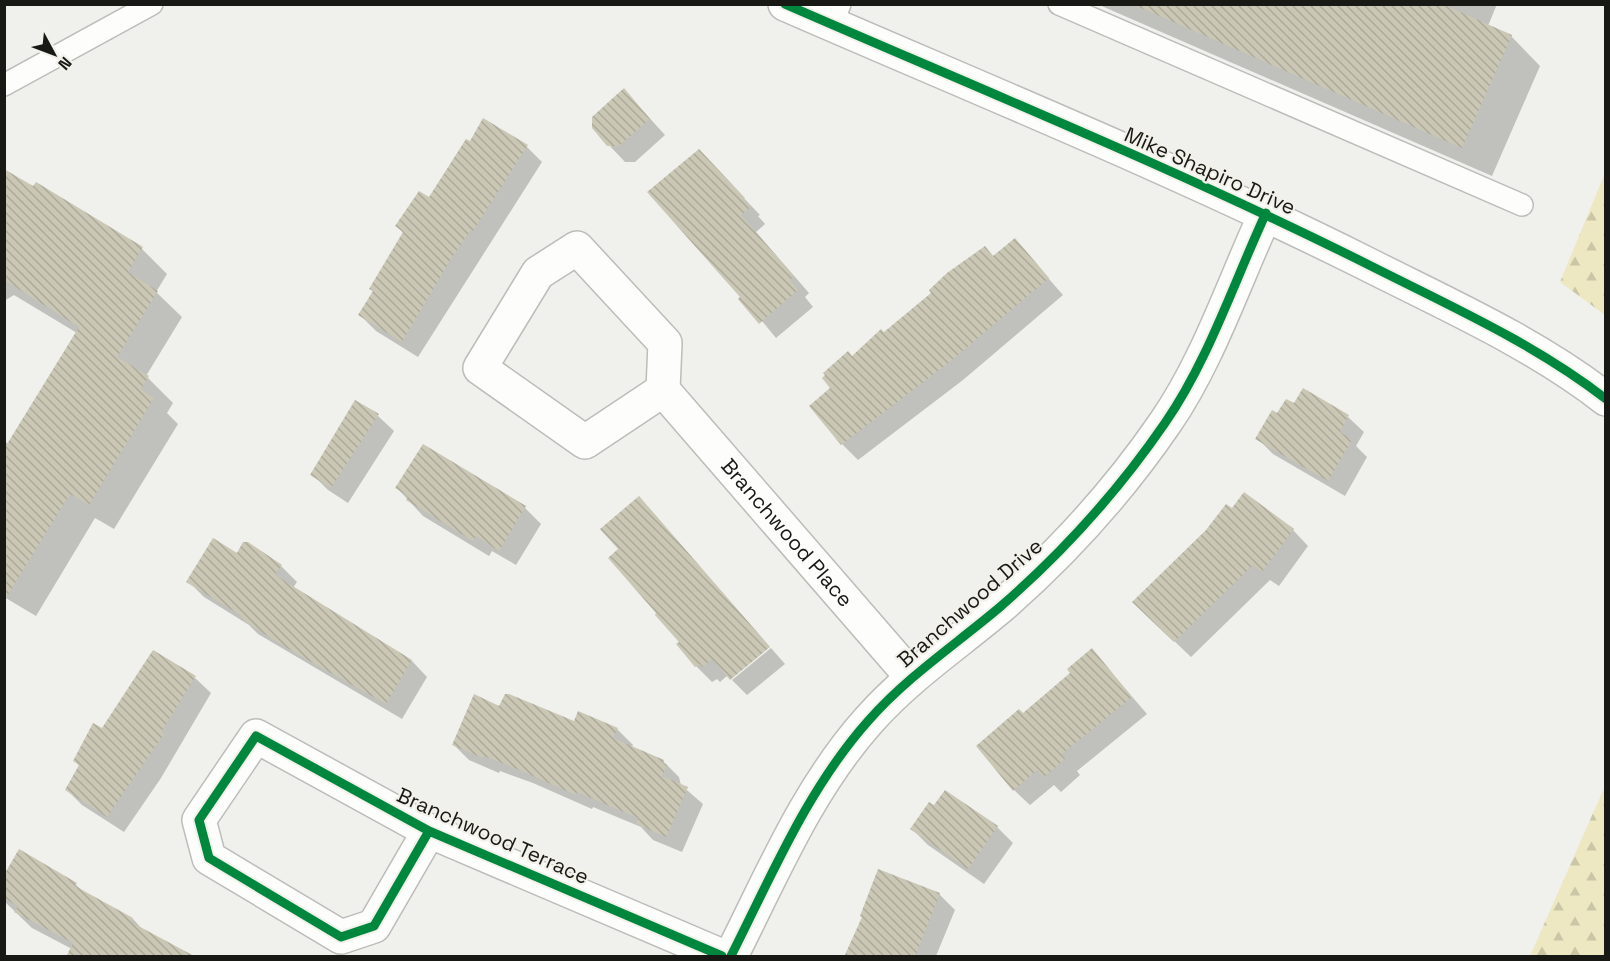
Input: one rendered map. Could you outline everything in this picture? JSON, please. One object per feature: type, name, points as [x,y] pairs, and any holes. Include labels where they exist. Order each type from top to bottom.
[{"type":"street","name":"Mike Shapiro Drive","points":[[785,4],[836,15],[1266,213],[1470,315],[1542,355],[1605,399]]},
{"type":"street","name":"Branchwood Drive","points":[[731,957],[811,801],[836,761],[869,720],[911,676],[1000,607],[1059,550],[1113,489],[1165,423],[1199,365],[1266,213]]},
{"type":"street","points":[[578,249],[665,343],[663,390],[585,442],[480,368],[538,273],[578,249]]},
{"type":"street","name":"Branchwood Place","points":[[663,390],[911,676]]},
{"type":"street","name":"Branchwood Terrace","points":[[429,831],[374,926],[341,937],[209,858],[199,820],[256,736],[429,831],[722,957]]},
{"type":"lane","points":[[4,85],[152,4]]},
{"type":"lane","points":[[1059,4],[1522,205]]},
{"type":"green space","points":[[1605,173],[1605,315],[1560,282]]},
{"type":"green space","points":[[1605,786],[1605,956],[1530,956]]},
{"type":"building","points":[[1132,4],[1442,4],[1512,35],[1462,148]]},
{"type":"building","points":[[624,88],[650,119],[619,146],[607,146],[592,128],[592,117]]},
{"type":"building","points":[[483,118],[528,145],[473,231],[471,230],[452,257],[402,342],[358,315],[373,291],[369,289],[403,232],[395,226],[419,191],[429,197],[466,139],[470,141]]},
{"type":"building","points":[[699,149],[745,198],[743,199],[751,207],[741,215],[794,276],[790,280],[798,290],[759,324],[738,299],[740,297],[647,192]]},
{"type":"building","points":[[4,169],[33,186],[36,182],[143,247],[128,272],[158,291],[117,357],[149,376],[141,389],[154,398],[89,505],[70,494],[4,601],[4,449],[79,327],[4,280]]},
{"type":"building","points":[[1015,238],[1049,278],[947,364],[841,445],[809,406],[830,388],[822,378],[825,375],[823,373],[848,351],[852,356],[881,329],[884,332],[931,293],[929,290],[947,273],[985,246],[993,256]]},
{"type":"building","points":[[1303,388],[1349,415],[1340,432],[1352,440],[1328,481],[1255,439],[1272,410],[1277,413],[1286,399],[1294,403]]},
{"type":"building","points":[[355,400],[379,414],[331,488],[310,475]]},
{"type":"building","points":[[423,444],[526,506],[499,551],[476,536],[473,541],[406,500],[408,496],[395,488]]},
{"type":"building","points":[[1244,492],[1294,529],[1262,572],[1253,565],[1174,642],[1132,602],[1206,530],[1226,504],[1232,508]]},
{"type":"building","points":[[639,496],[770,647],[730,680],[712,659],[703,667],[700,664],[695,667],[676,644],[679,642],[655,615],[656,613],[608,558],[618,549],[600,529]]},
{"type":"building","points":[[213,538],[237,553],[243,542],[248,542],[282,565],[275,575],[412,660],[386,704],[297,654],[241,619],[242,616],[186,582]]},
{"type":"building","points":[[1092,648],[1132,697],[1062,754],[1065,759],[1044,777],[1037,770],[1013,791],[976,746],[1019,709],[1023,713],[1070,673],[1067,669]]},
{"type":"building","points":[[153,650],[196,676],[161,732],[164,734],[107,817],[65,790],[79,765],[73,761],[93,723],[102,728]]},
{"type":"building","points":[[474,694],[499,706],[505,694],[509,694],[574,721],[578,711],[618,728],[613,738],[664,760],[663,763],[667,765],[662,776],[688,787],[666,837],[636,824],[638,818],[577,792],[576,795],[515,768],[452,745]]},
{"type":"building","points":[[945,790],[998,826],[968,869],[910,829],[929,802],[934,805]]},
{"type":"building","points":[[19,849],[77,883],[75,886],[133,918],[131,922],[196,957],[66,957],[73,943],[14,912],[18,906],[4,898],[4,875]]},
{"type":"building","points":[[878,869],[940,893],[915,957],[844,957],[862,917],[860,916]]},
{"type":"cycle path","points":[[785,4],[1078,130],[1295,229],[1520,342],[1606,399]]},
{"type":"cycle path","points":[[731,956],[792,833],[827,774],[847,746],[900,689],[1023,587],[1109,497],[1147,448],[1194,374],[1220,321],[1266,213]]},
{"type":"cycle path","points":[[429,831],[374,926],[341,937],[209,858],[199,820],[256,736],[429,831],[722,956]]}]
